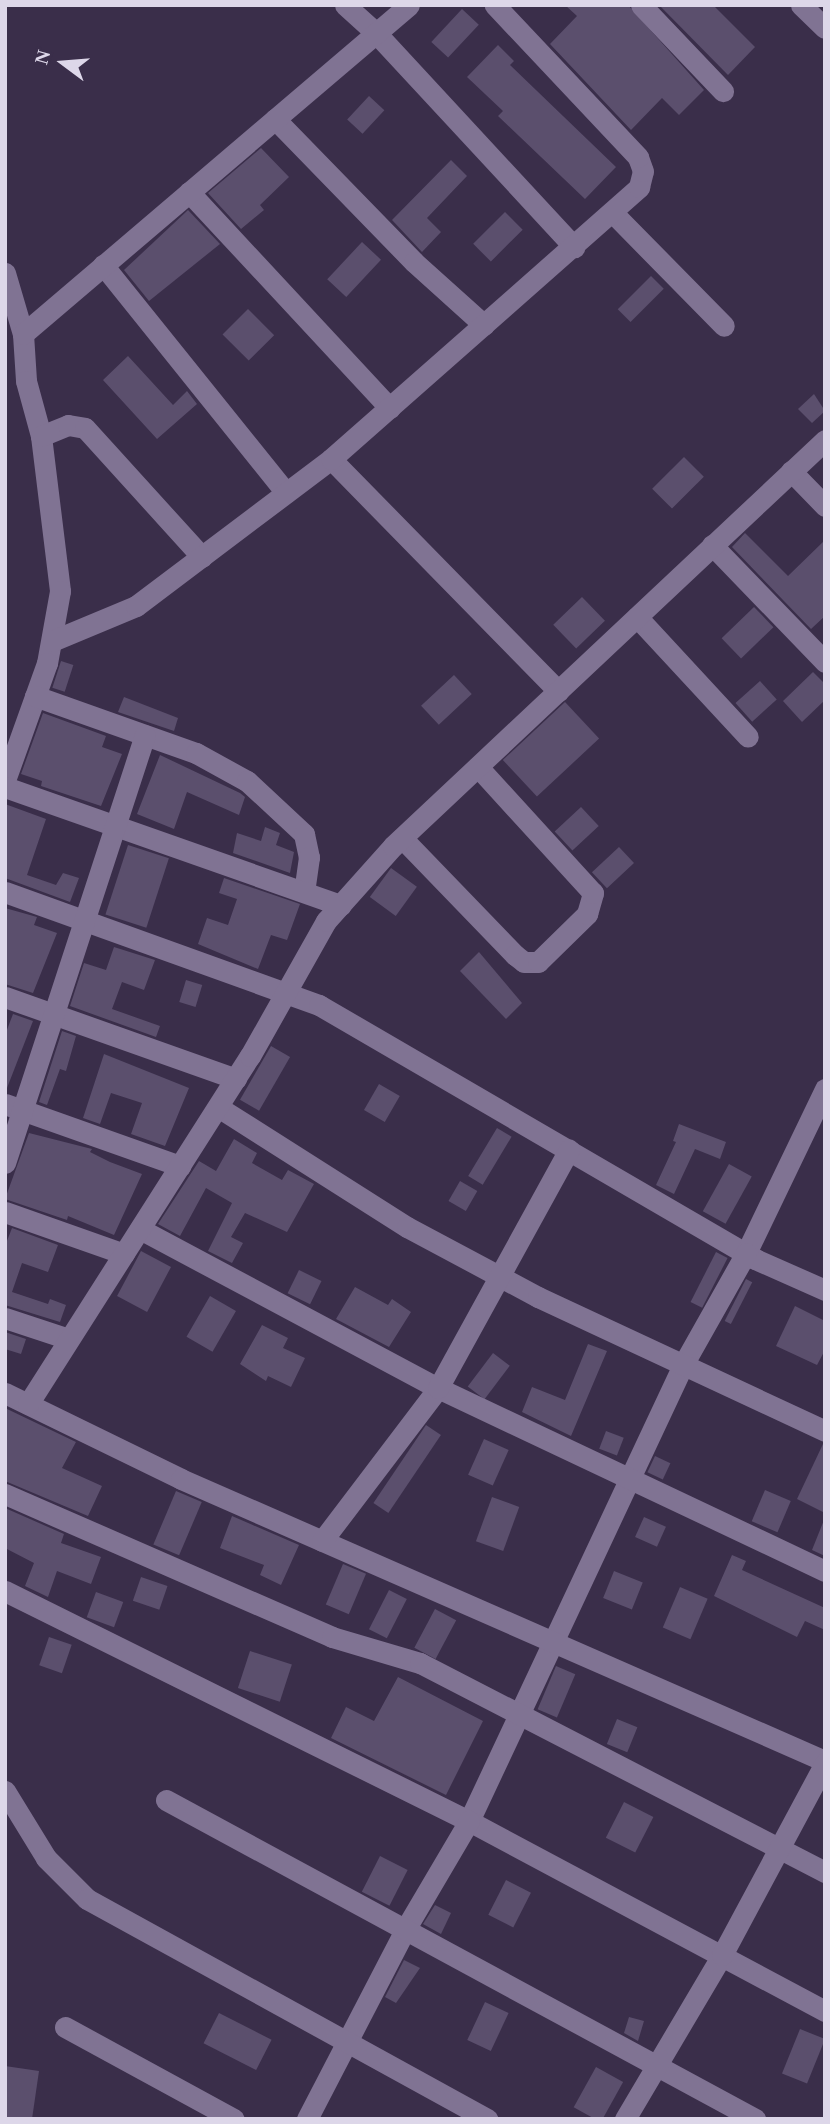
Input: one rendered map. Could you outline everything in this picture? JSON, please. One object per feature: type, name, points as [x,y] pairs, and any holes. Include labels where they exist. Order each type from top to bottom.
[{"type":"street","points":[[345,5],[376,33],[573,247]]},
{"type":"street","points":[[23,334],[409,5]]},
{"type":"street","points":[[52,641],[136,606],[331,459],[639,187],[642,163],[495,5]]},
{"type":"street","points":[[641,5],[723,91]]},
{"type":"street","points":[[801,5],[825,28]]},
{"type":"street","points":[[275,119],[414,262],[484,326]]},
{"type":"street","points":[[189,192],[390,408]]},
{"type":"street","points":[[612,213],[668,265],[724,326]]},
{"type":"street","points":[[103,265],[286,493]]},
{"type":"street","points":[[5,273],[23,334],[26,381],[41,436],[58,548],[60,591],[52,641],[5,780]]},
{"type":"street","points":[[41,436],[68,425],[85,428],[202,556]]},
{"type":"street","points":[[28,1404],[236,1079],[326,921],[402,838],[825,440]]},
{"type":"street","points":[[331,459],[558,691]]},
{"type":"street","points":[[791,471],[825,506]]},
{"type":"street","points":[[712,545],[825,662]]},
{"type":"street","points":[[637,617],[748,737]]},
{"type":"street","points":[[35,696],[226,767],[289,818],[309,846],[304,892]]},
{"type":"street","points":[[5,1163],[14,1107],[54,1012],[145,736]]},
{"type":"street","points":[[402,838],[515,955],[524,962],[538,962],[587,914],[593,893],[478,766]]},
{"type":"street","points":[[5,787],[341,905]]},
{"type":"street","points":[[5,892],[287,990],[746,1253],[825,1290]]},
{"type":"street","points":[[5,997],[54,1012],[236,1079]]},
{"type":"street","points":[[307,2119],[406,1928],[469,1821],[517,1711],[683,1365],[815,1133],[825,1089]]},
{"type":"street","points":[[14,1107],[180,1166]]},
{"type":"street","points":[[218,1107],[407,1227],[499,1276],[825,1431]]},
{"type":"street","points":[[322,1541],[438,1388],[569,1150]]},
{"type":"street","points":[[5,1212],[124,1254]]},
{"type":"street","points":[[140,1229],[438,1388],[628,1481],[825,1571]]},
{"type":"street","points":[[5,1318],[69,1339]]},
{"type":"street","points":[[5,1392],[181,1479],[824,1762],[777,1846],[722,1955],[655,2064],[625,2119]]},
{"type":"street","points":[[5,1494],[332,1637],[420,1663],[825,1872]]},
{"type":"street","points":[[5,1591],[469,1821],[825,2011]]},
{"type":"street","points":[[5,1791],[46,1858],[87,1899],[488,2119]]},
{"type":"street","points":[[166,1800],[755,2119]]},
{"type":"street","points":[[65,2027],[234,2119]]},
{"type":"building","points":[[565,5],[628,5],[704,90],[679,115],[662,98],[631,130],[550,44],[577,16]]},
{"type":"building","points":[[659,5],[713,5],[755,47],[728,75]]},
{"type":"building","points":[[462,9],[479,25],[448,58],[431,42]]},
{"type":"building","points":[[498,45],[514,61],[510,65],[616,167],[585,199],[498,116],[503,111],[467,77]]},
{"type":"building","points":[[369,96],[384,110],[363,134],[347,119]]},
{"type":"building","points":[[261,148],[289,177],[260,205],[264,210],[241,229],[208,193]]},
{"type":"building","points":[[451,160],[467,176],[427,218],[441,232],[422,252],[392,220]]},
{"type":"building","points":[[188,210],[220,244],[149,301],[124,270]]},
{"type":"building","points":[[505,212],[523,230],[491,261],[473,244]]},
{"type":"building","points":[[362,242],[381,260],[346,297],[327,279]]},
{"type":"building","points":[[651,276],[664,289],[630,322],[618,309]]},
{"type":"building","points":[[248,309],[274,335],[249,361],[223,334]]},
{"type":"building","points":[[128,356],[173,405],[187,391],[197,404],[157,439],[103,380]]},
{"type":"building","points":[[814,394],[825,411],[812,423],[798,409]]},
{"type":"building","points":[[684,457],[704,477],[672,509],[652,489]]},
{"type":"building","points":[[745,533],[788,576],[825,540],[825,616],[811,629],[732,547]]},
{"type":"building","points":[[582,597],[605,621],[576,649],[553,625]]},
{"type":"building","points":[[754,607],[773,627],[741,658],[722,638]]},
{"type":"building","points":[[61,661],[73,665],[65,692],[52,688]]},
{"type":"building","points":[[813,672],[825,684],[825,700],[802,722],[783,701]]},
{"type":"building","points":[[454,675],[472,694],[439,725],[421,706]]},
{"type":"building","points":[[760,681],[777,700],[752,722],[735,703]]},
{"type":"building","points":[[124,697],[178,718],[174,731],[118,712]]},
{"type":"building","points":[[565,702],[599,739],[537,797],[503,760]]},
{"type":"building","points":[[43,713],[106,736],[102,747],[122,754],[101,806],[41,786],[42,781],[21,774]]},
{"type":"building","points":[[160,755],[240,793],[245,797],[239,815],[187,792],[174,829],[137,814]]},
{"type":"building","points":[[5,804],[46,819],[27,875],[56,885],[63,873],[79,878],[70,902],[5,878]]},
{"type":"building","points":[[581,807],[599,826],[572,851],[555,832]]},
{"type":"building","points":[[265,827],[280,833],[276,845],[294,852],[290,873],[233,853],[237,833],[261,841]]},
{"type":"building","points":[[128,845],[169,858],[146,928],[105,914]]},
{"type":"building","points":[[619,847],[634,863],[607,888],[592,872]]},
{"type":"building","points":[[391,868],[417,887],[396,916],[370,897]]},
{"type":"building","points":[[224,878],[300,904],[287,940],[271,935],[258,969],[198,944],[207,918],[228,925],[237,899],[219,893]]},
{"type":"building","points":[[5,908],[37,917],[34,925],[57,933],[33,993],[5,984]]},
{"type":"building","points":[[114,947],[155,960],[144,990],[122,982],[112,1009],[160,1026],[156,1037],[70,1006],[84,963],[106,970]]},
{"type":"building","points":[[479,952],[522,1003],[506,1019],[460,971]]},
{"type":"building","points":[[186,980],[202,985],[196,1007],[179,1002]]},
{"type":"building","points":[[13,1014],[33,1021],[7,1088],[5,1035]]},
{"type":"building","points":[[62,1031],[76,1036],[66,1071],[60,1069],[47,1105],[39,1102]]},
{"type":"building","points":[[271,1046],[290,1057],[259,1111],[240,1100]]},
{"type":"building","points":[[104,1054],[189,1088],[165,1146],[131,1134],[142,1103],[111,1093],[100,1124],[83,1118]]},
{"type":"building","points":[[379,1084],[400,1096],[385,1122],[364,1110]]},
{"type":"building","points":[[679,1124],[726,1142],[720,1159],[695,1149],[674,1194],[656,1185],[676,1142],[673,1141]]},
{"type":"building","points":[[497,1128],[512,1137],[483,1185],[468,1176]]},
{"type":"building","points":[[29,1133],[92,1149],[90,1152],[142,1174],[114,1235],[68,1216],[67,1220],[5,1199]]},
{"type":"building","points":[[234,1139],[257,1153],[252,1163],[282,1180],[288,1170],[314,1184],[287,1232],[245,1213],[231,1237],[243,1243],[232,1263],[208,1251],[232,1203],[206,1188],[180,1236],[158,1224],[199,1161],[216,1171]]},
{"type":"building","points":[[729,1164],[752,1177],[726,1224],[703,1211]]},
{"type":"building","points":[[460,1181],[477,1191],[466,1211],[448,1201]]},
{"type":"building","points":[[12,1228],[58,1245],[48,1272],[22,1263],[12,1292],[48,1304],[50,1299],[66,1305],[60,1322],[5,1305],[5,1246]]},
{"type":"building","points":[[141,1251],[171,1267],[147,1312],[117,1296]]},
{"type":"building","points":[[716,1252],[728,1258],[702,1308],[691,1302]]},
{"type":"building","points":[[299,1270],[321,1281],[310,1304],[288,1293]]},
{"type":"building","points":[[746,1279],[752,1282],[731,1324],[725,1321]]},
{"type":"building","points":[[355,1287],[388,1305],[392,1299],[411,1312],[389,1347],[336,1319]]},
{"type":"building","points":[[210,1296],[236,1311],[212,1352],[186,1337]]},
{"type":"building","points":[[795,1306],[825,1321],[825,1350],[817,1365],[776,1346]]},
{"type":"building","points":[[262,1325],[288,1338],[283,1348],[305,1358],[291,1387],[268,1376],[266,1381],[240,1364]]},
{"type":"building","points":[[5,1332],[26,1339],[21,1354],[5,1349]]},
{"type":"building","points":[[588,1344],[607,1351],[571,1436],[522,1412],[532,1387],[565,1400]]},
{"type":"building","points":[[493,1353],[510,1366],[484,1399],[468,1387]]},
{"type":"building","points":[[5,1408],[76,1442],[62,1468],[102,1486],[88,1516],[5,1481]]},
{"type":"building","points":[[426,1425],[441,1435],[388,1513],[373,1503]]},
{"type":"building","points":[[606,1431],[624,1438],[617,1456],[599,1449]]},
{"type":"building","points":[[484,1439],[509,1450],[493,1486],[468,1475]]},
{"type":"building","points":[[825,1444],[825,1513],[797,1499]]},
{"type":"building","points":[[655,1456],[670,1463],[663,1479],[647,1472]]},
{"type":"building","points":[[765,1490],[791,1501],[777,1532],[752,1521]]},
{"type":"building","points":[[176,1491],[202,1502],[179,1555],[153,1544]]},
{"type":"building","points":[[492,1497],[519,1507],[503,1551],[476,1541]]},
{"type":"building","points":[[5,1508],[64,1534],[61,1543],[101,1557],[91,1584],[57,1571],[48,1597],[25,1586],[34,1563],[5,1548]]},
{"type":"building","points":[[232,1516],[299,1545],[281,1585],[260,1575],[264,1565],[220,1548]]},
{"type":"building","points":[[644,1517],[666,1527],[657,1547],[635,1537]]},
{"type":"building","points":[[825,1520],[825,1556],[812,1550]]},
{"type":"building","points":[[732,1555],[746,1561],[742,1570],[825,1608],[825,1630],[805,1621],[797,1637],[714,1596]]},
{"type":"building","points":[[343,1564],[366,1574],[349,1614],[326,1605]]},
{"type":"building","points":[[614,1571],[643,1583],[632,1610],[603,1598]]},
{"type":"building","points":[[141,1577],[167,1586],[159,1610],[133,1601]]},
{"type":"building","points":[[680,1587],[708,1599],[690,1639],[663,1628]]},
{"type":"building","points":[[389,1590],[407,1599],[387,1638],[369,1629]]},
{"type":"building","points":[[96,1592],[123,1602],[114,1627],[87,1617]]},
{"type":"building","points":[[435,1609],[456,1620],[436,1659],[414,1648]]},
{"type":"building","points":[[49,1637],[72,1645],[62,1673],[39,1665]]},
{"type":"building","points":[[250,1651],[292,1665],[280,1702],[238,1688]]},
{"type":"building","points":[[556,1666],[575,1674],[557,1717],[538,1709]]},
{"type":"building","points":[[398,1677],[483,1721],[446,1795],[331,1738],[346,1707],[374,1721]]},
{"type":"building","points":[[617,1719],[637,1727],[627,1752],[607,1744]]},
{"type":"building","points":[[624,1802],[653,1817],[635,1853],[606,1838]]},
{"type":"building","points":[[380,1856],[408,1870],[389,1906],[362,1892]]},
{"type":"building","points":[[506,1880],[531,1893],[513,1927],[488,1915]]},
{"type":"building","points":[[435,1905],[451,1913],[441,1934],[423,1924]]},
{"type":"building","points":[[404,1960],[420,1968],[396,2003],[385,1997]]},
{"type":"building","points":[[485,2002],[509,2013],[491,2051],[467,2040]]},
{"type":"building","points":[[219,2013],[272,2040],[256,2070],[204,2043]]},
{"type":"building","points":[[629,2017],[644,2021],[638,2041],[624,2033]]},
{"type":"building","points":[[800,2029],[825,2039],[807,2084],[782,2074]]},
{"type":"building","points":[[5,2066],[39,2071],[32,2119],[5,2119]]},
{"type":"building","points":[[596,2067],[623,2082],[603,2119],[595,2119],[574,2107]]}]
